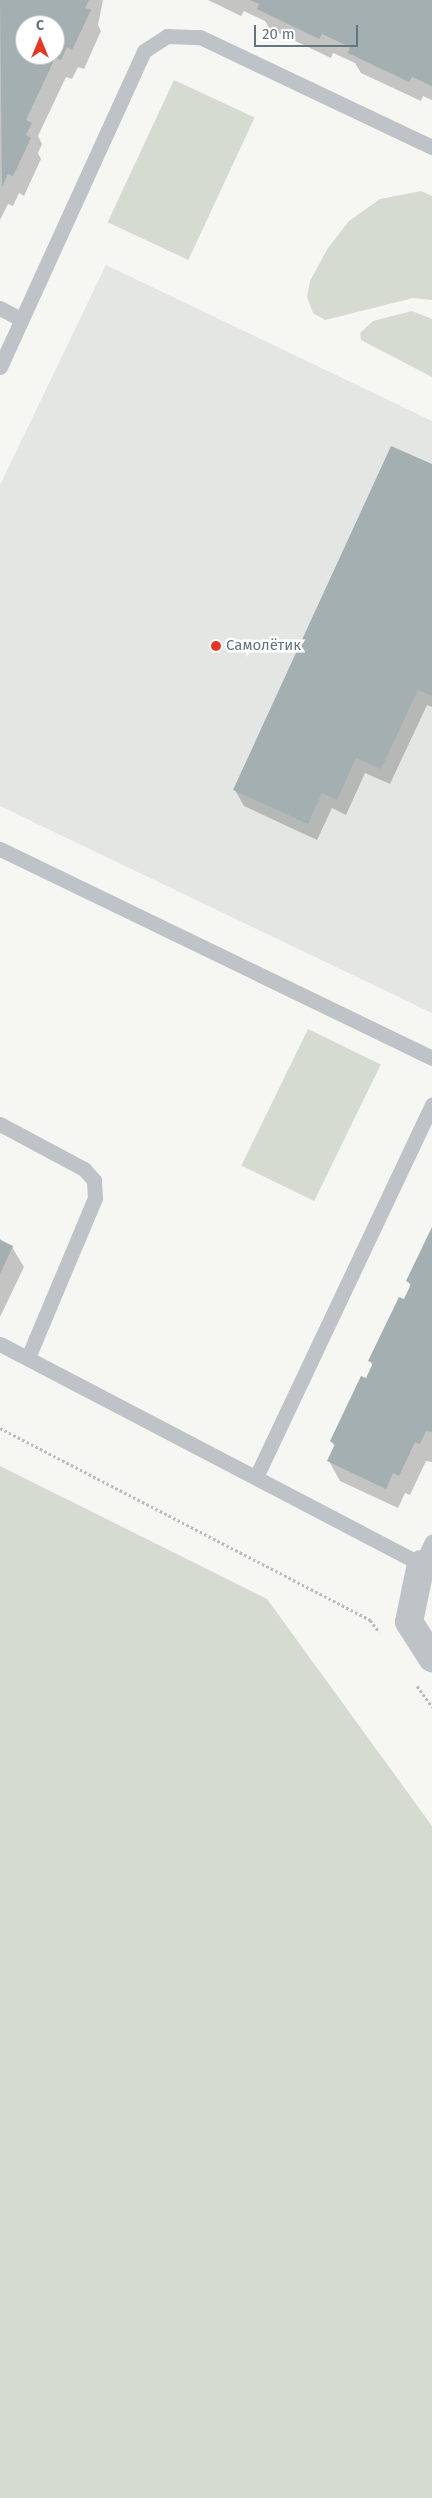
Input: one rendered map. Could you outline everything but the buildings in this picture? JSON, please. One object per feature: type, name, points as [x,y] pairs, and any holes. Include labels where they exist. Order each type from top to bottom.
[{"type":"street","points":[[426,1553],[409,1622],[432,1658]]},
{"type":"lane","points":[[0,367],[144,51],[167,36],[200,38],[432,147]]},
{"type":"lane","points":[[0,308],[21,319]]},
{"type":"lane","points":[[0,848],[432,1058]]},
{"type":"lane","points":[[256,1477],[432,1104]]},
{"type":"lane","points":[[0,1124],[84,1169],[94,1180],[95,1198],[28,1357]]},
{"type":"lane","points":[[0,1344],[256,1477],[426,1553]]},
{"type":"path","points":[[0,1428],[370,1620]]},
{"type":"shaded area","points":[[174,80],[255,118],[188,260],[108,222]]},
{"type":"shaded area","points":[[421,191],[432,196],[432,300],[413,298],[325,320],[313,313],[307,297],[310,281],[328,248],[349,221],[380,199]]},
{"type":"shaded area","name":"Самолётик","points":[[106,265],[432,421],[432,1013],[0,806],[0,485]]},
{"type":"shaded area","points":[[412,311],[432,319],[432,377],[361,340],[360,333],[373,321]]},
{"type":"shaded area","points":[[308,1029],[381,1065],[314,1201],[241,1166]]},
{"type":"shaded area","points":[[0,1466],[267,1599],[432,1826],[432,2498],[0,2498]]},
{"type":"place","name":"Самолётик","points":[[216,646]]}]
